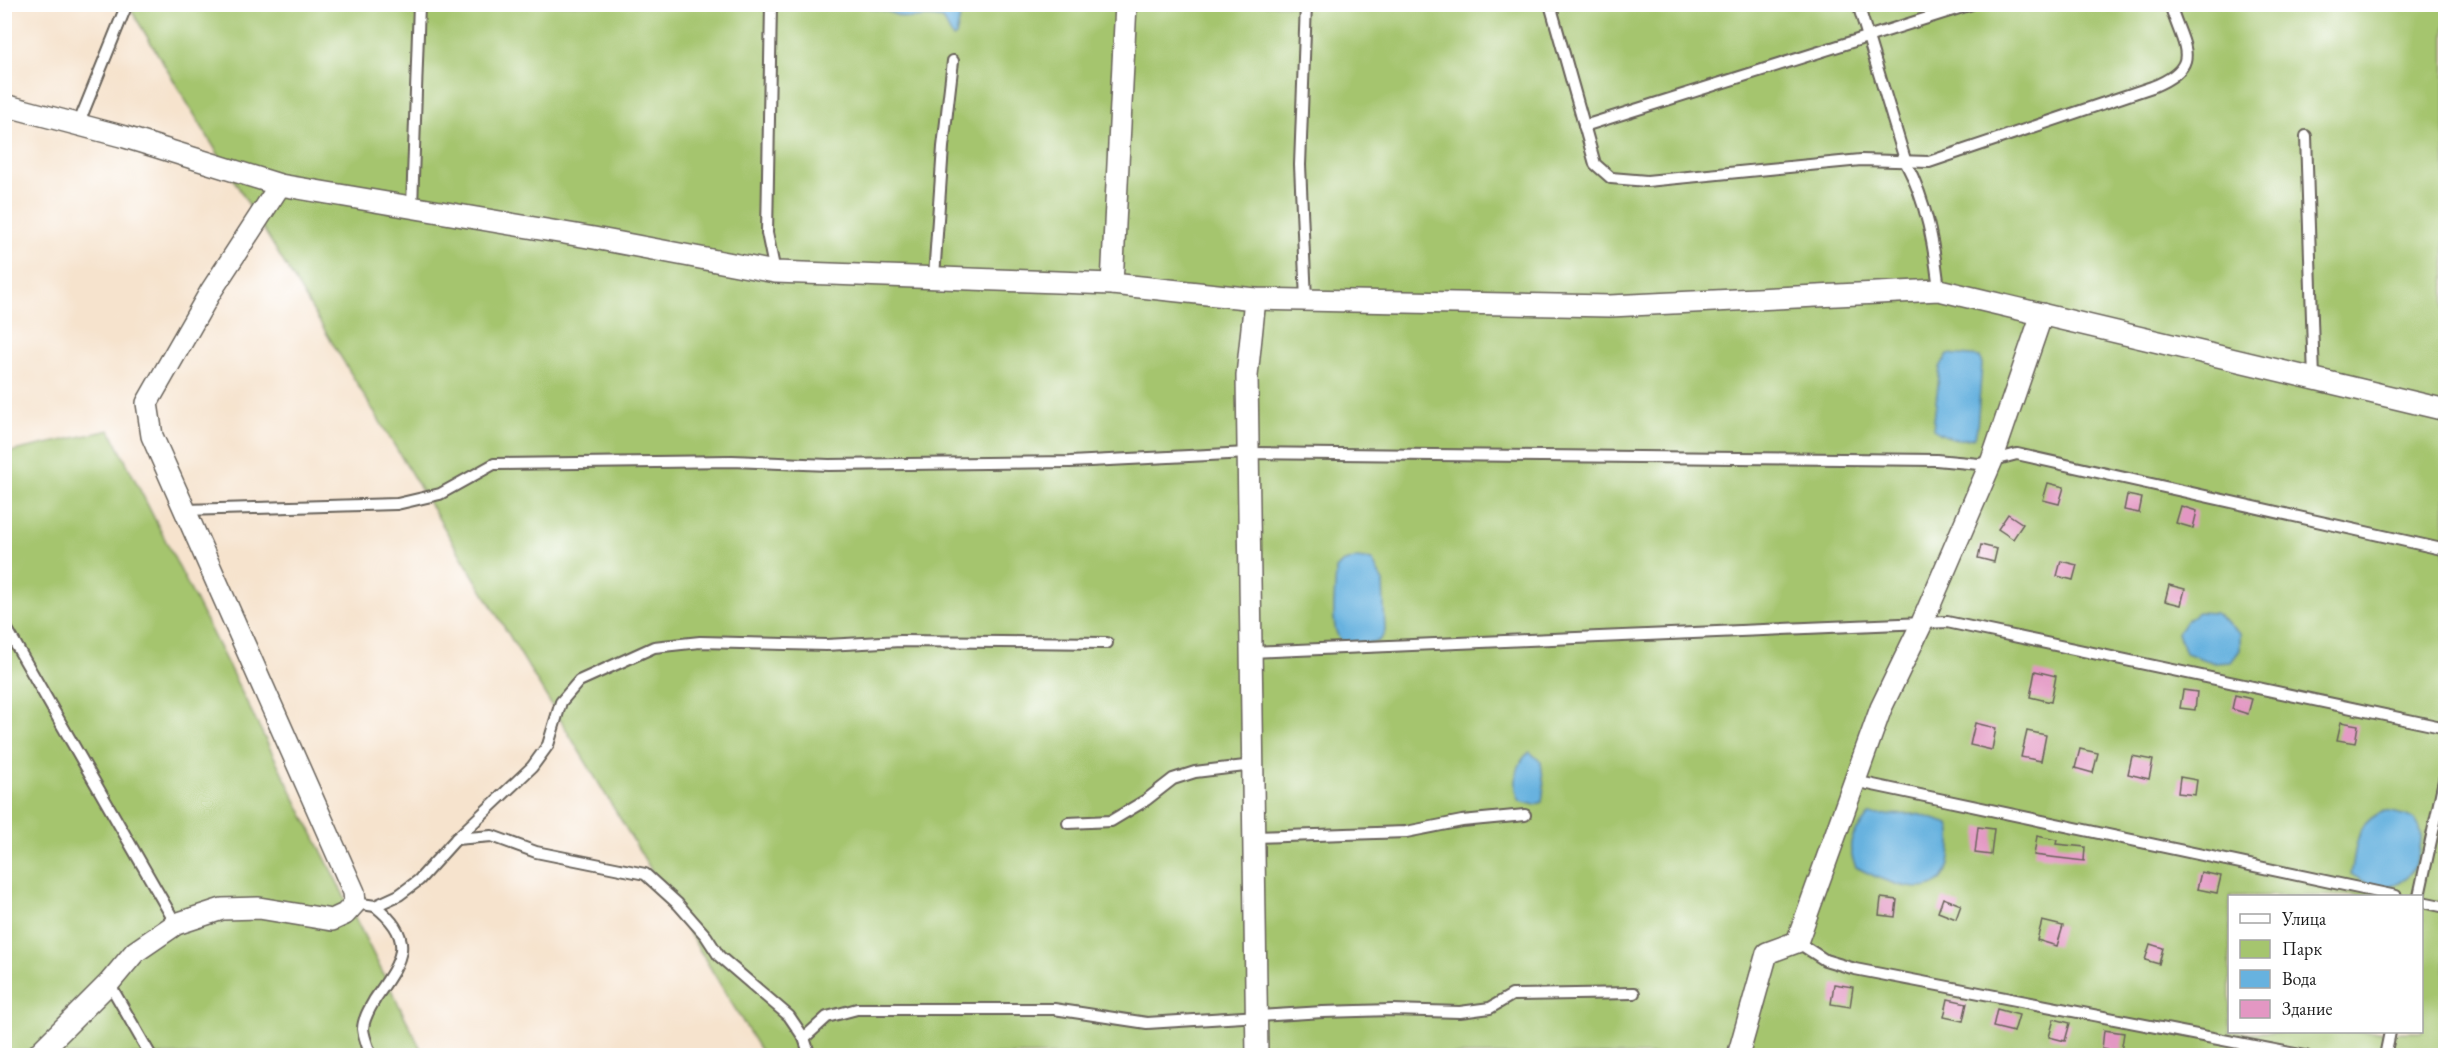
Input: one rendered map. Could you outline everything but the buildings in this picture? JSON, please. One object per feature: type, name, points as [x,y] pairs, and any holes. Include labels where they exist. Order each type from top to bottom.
[{"type":"street","points":[[1112,284],[1126,4]]},
{"type":"street","points":[[4,105],[78,124],[280,185],[775,272],[1112,284],[1255,299],[1610,306],[1939,290],[2445,410]]},
{"type":"street","points":[[36,1056],[109,983],[135,952],[176,924],[222,909],[259,908],[332,920],[365,904],[354,892],[152,436],[147,403],[211,291],[280,185]]},
{"type":"street","points":[[1255,299],[1247,376],[1257,1056]]},
{"type":"street","points":[[1738,1056],[1767,953],[1797,942],[1881,708],[1922,623],[1992,460],[2042,314]]},
{"type":"lane","points":[[78,124],[127,4]]},
{"type":"lane","points":[[412,207],[419,4]]},
{"type":"lane","points":[[771,4],[767,233],[775,272]]},
{"type":"lane","points":[[1306,4],[1300,165],[1306,300]]},
{"type":"lane","points":[[1858,4],[1906,163],[1917,183],[1929,220],[1939,290]]},
{"type":"lane","points":[[1584,126],[1972,4]]},
{"type":"lane","points":[[1551,5],[1595,164],[1611,178],[1647,181],[1861,160],[1929,162],[2172,79],[2182,69],[2186,56],[2184,41],[2170,4]]},
{"type":"lane","points":[[934,277],[943,147],[953,61]]},
{"type":"lane","points":[[2306,136],[2314,379]]},
{"type":"lane","points":[[185,510],[397,504],[440,494],[494,464],[732,461],[829,465],[1070,462],[1248,453],[1936,459],[1966,465],[2017,454],[2445,550]]},
{"type":"lane","points":[[1251,652],[1947,622],[2445,728]]},
{"type":"lane","points":[[4,624],[176,924]]},
{"type":"lane","points":[[365,904],[399,895],[419,880],[456,838],[532,767],[548,745],[561,702],[579,681],[654,647],[700,642],[826,645],[901,641],[1107,643]]},
{"type":"lane","points":[[1068,823],[1111,821],[1173,779],[1195,772],[1253,765]]},
{"type":"lane","points":[[2419,895],[2445,771]]},
{"type":"lane","points":[[1854,781],[2387,895]]},
{"type":"lane","points":[[1254,837],[1406,832],[1462,821],[1525,814]]},
{"type":"lane","points":[[456,838],[492,836],[536,852],[645,874],[678,904],[706,936],[718,956],[789,1016],[804,1038],[810,1056]]},
{"type":"lane","points":[[2423,902],[2445,907]]},
{"type":"lane","points":[[365,904],[391,919],[401,934],[402,953],[368,1010],[363,1027],[371,1056]]},
{"type":"lane","points":[[1797,942],[1825,960],[1855,969],[2306,1056]]},
{"type":"lane","points":[[109,983],[151,1056]]},
{"type":"lane","points":[[804,1038],[827,1017],[857,1009],[1054,1009],[1147,1023],[1392,1010],[1460,1012],[1490,1008],[1512,995],[1634,993]]},
{"type":"lane","points":[[2385,1056],[2390,1033]]},
{"type":"green space","points":[[128,5],[2445,5],[2445,1055],[763,1055]]},
{"type":"green space","points":[[110,430],[424,1055],[5,1055],[4,453]]},
{"type":"water","points":[[869,5],[954,5],[960,17],[956,36],[953,38],[943,19],[909,18],[871,9]]},
{"type":"water","points":[[1948,354],[1980,357],[1982,364],[1975,437],[1953,438],[1933,429],[1940,367]]},
{"type":"water","points":[[1357,558],[1372,560],[1383,582],[1385,631],[1382,638],[1374,642],[1342,641],[1335,625],[1336,569],[1342,563]]},
{"type":"water","points":[[2198,612],[2215,613],[2240,633],[2240,650],[2231,662],[2215,663],[2185,653],[2178,633],[2186,621]]},
{"type":"water","points":[[1530,752],[1541,762],[1544,787],[1542,802],[1535,805],[1520,801],[1516,789],[1521,761]]},
{"type":"water","points":[[2385,811],[2413,819],[2420,828],[2421,838],[2416,862],[2410,873],[2395,885],[2385,887],[2363,881],[2351,874],[2356,845],[2362,828],[2375,816]]},
{"type":"water","points":[[1918,814],[1949,824],[1950,857],[1946,873],[1937,883],[1912,888],[1898,885],[1856,867],[1851,851],[1852,839],[1869,815]]}]
